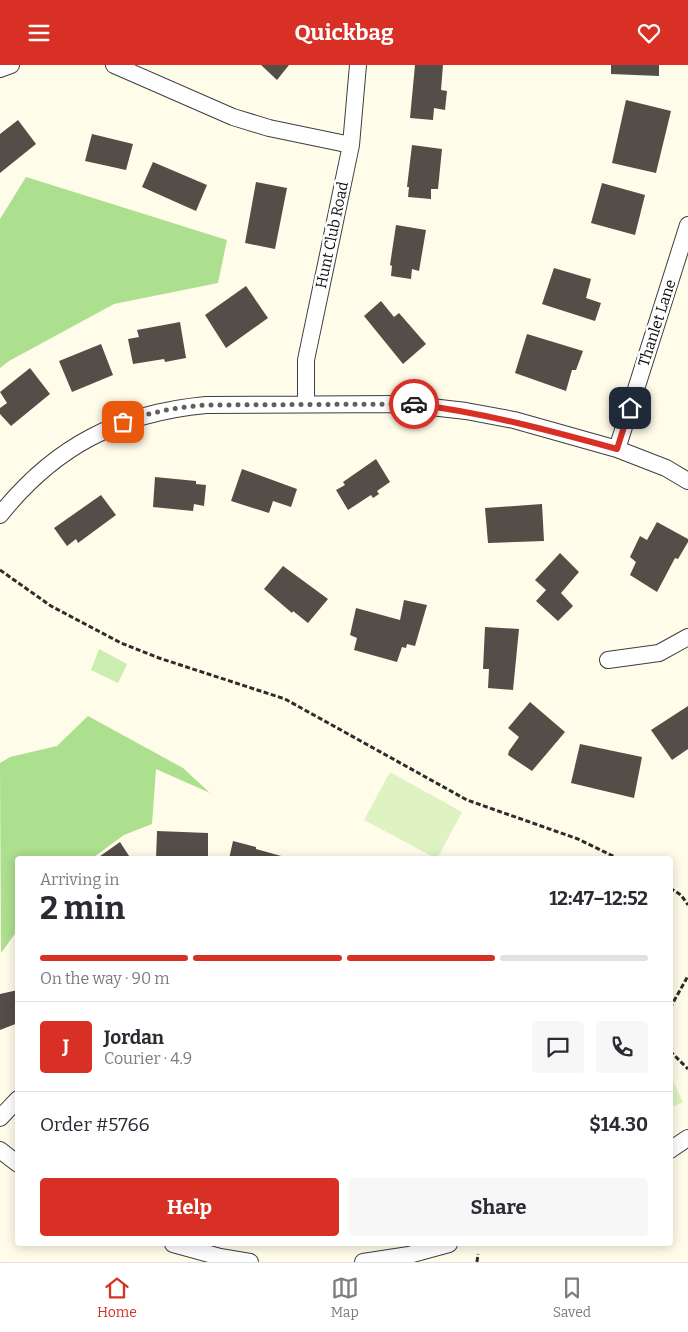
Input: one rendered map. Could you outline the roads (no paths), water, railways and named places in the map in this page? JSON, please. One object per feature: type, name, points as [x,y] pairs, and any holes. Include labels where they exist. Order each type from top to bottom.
[{"type":"street","points":[[0,69],[11,65]]},
{"type":"street","points":[[114,65],[233,117],[269,128],[350,145]]},
{"type":"street","name":"Hunt Club Road","points":[[306,404],[306,360],[350,145],[358,65]]},
{"type":"street","name":"Thanlet Lane","points":[[617,449],[688,225]]},
{"type":"street","points":[[0,515],[18,493],[43,468],[74,446],[106,429],[141,416],[180,407],[206,405],[406,403],[466,411],[514,420],[617,449],[666,468],[688,481]]},
{"type":"street","points":[[608,660],[659,653],[688,637]]},
{"type":"street","points":[[0,1118],[15,1102]]},
{"type":"street","points":[[673,1147],[688,1138]]},
{"type":"street","points":[[0,1150],[15,1162]]},
{"type":"street","points":[[179,1246],[220,1260],[250,1262]]},
{"type":"street","points":[[363,1262],[409,1255],[442,1246]]}]
